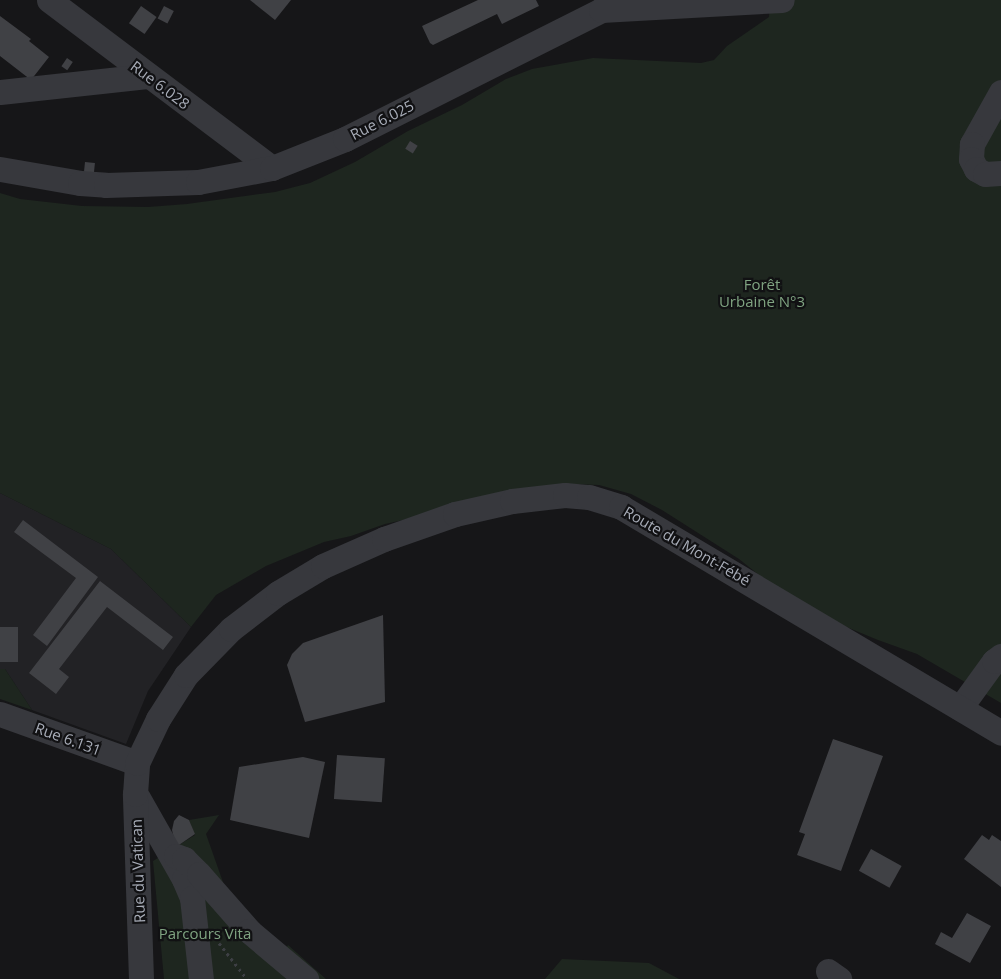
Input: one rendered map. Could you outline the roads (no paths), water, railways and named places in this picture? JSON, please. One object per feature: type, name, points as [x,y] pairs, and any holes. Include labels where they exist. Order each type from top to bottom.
[{"type":"street","name":"Rue 6.028","points":[[49,0],[147,76],[272,168]]},
{"type":"street","name":"Rue 6.025","points":[[0,169],[80,183],[106,185],[198,182],[272,168],[345,139],[601,10],[764,1]]},
{"type":"street","points":[[0,92],[147,76]]},
{"type":"street","points":[[1001,92],[972,144],[971,159],[976,169],[985,174],[1001,173]]},
{"type":"street","name":"Route du Mont-Fébé","points":[[137,763],[158,720],[186,675],[231,629],[278,593],[323,566],[384,539],[455,514],[536,497],[589,497],[621,507],[1001,734]]},
{"type":"street","points":[[960,708],[994,661],[1001,656]]},
{"type":"street","name":"Rue 6.131","points":[[0,714],[137,763]]},
{"type":"street","name":"Rue du Vatican","points":[[137,763],[135,794],[141,979]]},
{"type":"street","points":[[135,794],[184,879],[192,898],[200,979]]},
{"type":"street","points":[[167,852],[184,859],[249,931],[306,979]]},
{"type":"park label","name":"Forêt Urbaine N°3","points":[[762,292]]},
{"type":"park label","name":"Parcours Vita","points":[[205,934]]}]
